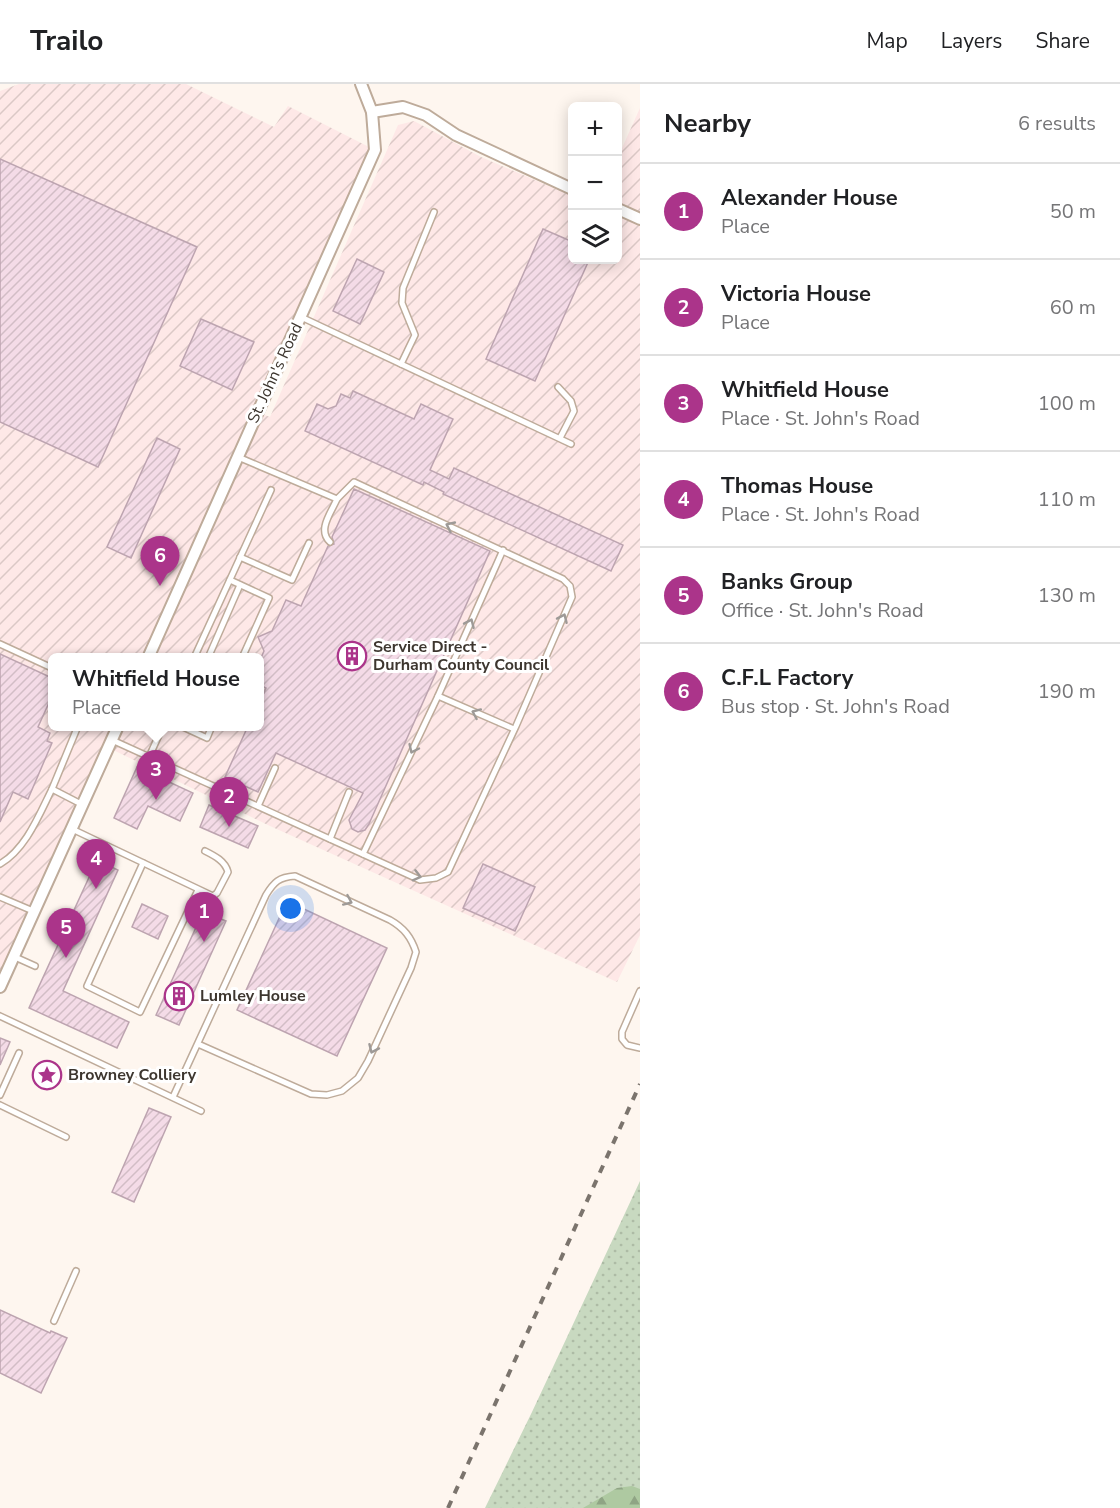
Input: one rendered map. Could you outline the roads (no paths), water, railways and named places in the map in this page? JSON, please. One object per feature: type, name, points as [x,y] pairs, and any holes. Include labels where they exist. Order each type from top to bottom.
[{"type":"street","name":"St. John's Road","points":[[150,653],[375,150],[372,112],[361,84]]},
{"type":"street","points":[[372,112],[403,107],[426,115],[456,135],[568,187]]},
{"type":"street","points":[[622,210],[640,219]]},
{"type":"street","points":[[0,987],[116,731]]},
{"type":"lane","points":[[401,364],[415,335],[402,303],[403,288],[434,212]]},
{"type":"lane","points":[[301,317],[571,444]]},
{"type":"lane","points":[[558,387],[571,401],[574,411],[560,438]]},
{"type":"lane","points":[[237,456],[338,499]]},
{"type":"lane","points":[[112,740],[420,880],[436,878],[448,872],[572,597],[570,586],[563,579],[503,550],[354,482],[338,499],[323,530],[330,542]]},
{"type":"lane","points":[[196,653],[271,490]]},
{"type":"lane","points":[[240,557],[292,580],[309,543]]},
{"type":"lane","points":[[363,854],[438,696],[503,550]]},
{"type":"lane","points":[[230,580],[268,598],[244,653]]},
{"type":"lane","points":[[210,653],[240,585]]},
{"type":"lane","points":[[0,644],[48,666]]},
{"type":"lane","points":[[438,696],[514,729]]},
{"type":"lane","points":[[0,864],[11,858],[20,847],[52,789],[76,731]]},
{"type":"lane","points":[[149,757],[161,731]]},
{"type":"lane","points":[[192,731],[207,738],[210,731]]},
{"type":"lane","points":[[258,806],[275,768]]},
{"type":"lane","points":[[52,789],[83,805]]},
{"type":"lane","points":[[330,839],[349,792]]},
{"type":"lane","points":[[72,829],[213,896],[217,893],[228,872],[219,858],[205,851]]},
{"type":"lane","points":[[143,863],[87,986],[141,1012],[198,890]]},
{"type":"lane","points":[[173,1097],[274,882],[283,877],[295,876],[390,920],[403,928],[412,940],[416,952],[411,968],[368,1061],[358,1078],[349,1087],[327,1095],[311,1094],[198,1044]]},
{"type":"lane","points":[[0,897],[33,911]]},
{"type":"lane","points":[[13,956],[35,966]]},
{"type":"lane","points":[[639,1048],[627,1045],[622,1039],[622,1032],[640,991]]},
{"type":"lane","points":[[0,1016],[201,1111]]},
{"type":"lane","points":[[0,1095],[19,1053]]},
{"type":"lane","points":[[0,1105],[66,1137]]},
{"type":"lane","points":[[54,1321],[76,1271]]},
{"type":"railway","points":[[448,1508],[640,1084]]},
{"type":"place","name":"C.F.L Factory","points":[[160,586]]},
{"type":"place","name":"Service Direct - Durham County Council","points":[[352,656]]},
{"type":"place","name":"Whitfield House","points":[[156,800]]},
{"type":"place","name":"Victoria House","points":[[229,827]]},
{"type":"place","name":"Thomas House","points":[[96,889]]},
{"type":"place","name":"Alexander House","points":[[204,942]]},
{"type":"place","name":"Banks Group","points":[[66,958]]},
{"type":"place","name":"Lumley House","points":[[179,996]]},
{"type":"place","name":"Browney Colliery","points":[[47,1075]]}]
